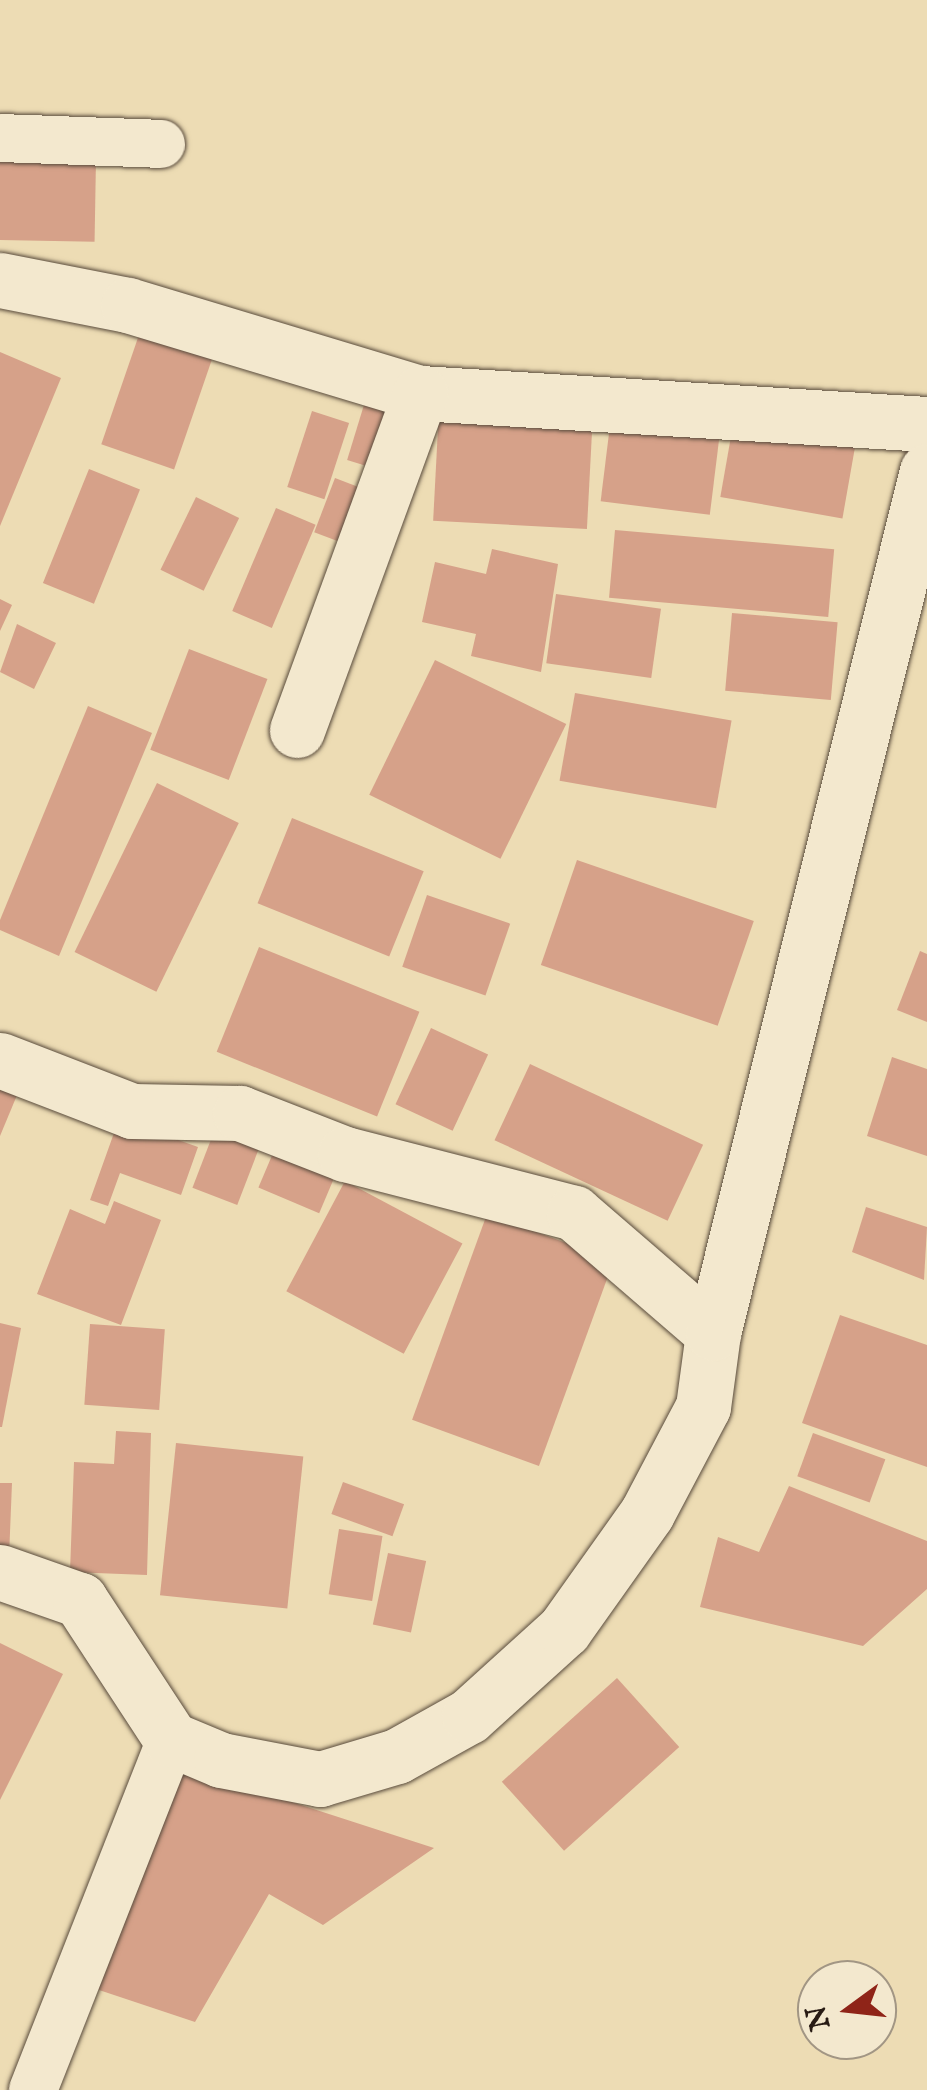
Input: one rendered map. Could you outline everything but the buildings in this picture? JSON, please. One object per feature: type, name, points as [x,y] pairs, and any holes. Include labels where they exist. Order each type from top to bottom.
[{"type":"street","points":[[0,280],[128,305],[420,393],[927,424]]},
{"type":"street","points":[[297,730],[420,393]]},
{"type":"street","points":[[0,1572],[80,1600],[171,1739],[221,1760],[320,1780],[397,1756],[469,1716],[564,1630],[647,1513],[702,1407],[713,1334],[927,471]]},
{"type":"street","points":[[0,1060],[132,1111],[240,1113],[344,1154],[574,1213],[713,1334]]},
{"type":"lane","points":[[0,138],[160,144]]},
{"type":"lane","points":[[33,2090],[171,1739]]}]
